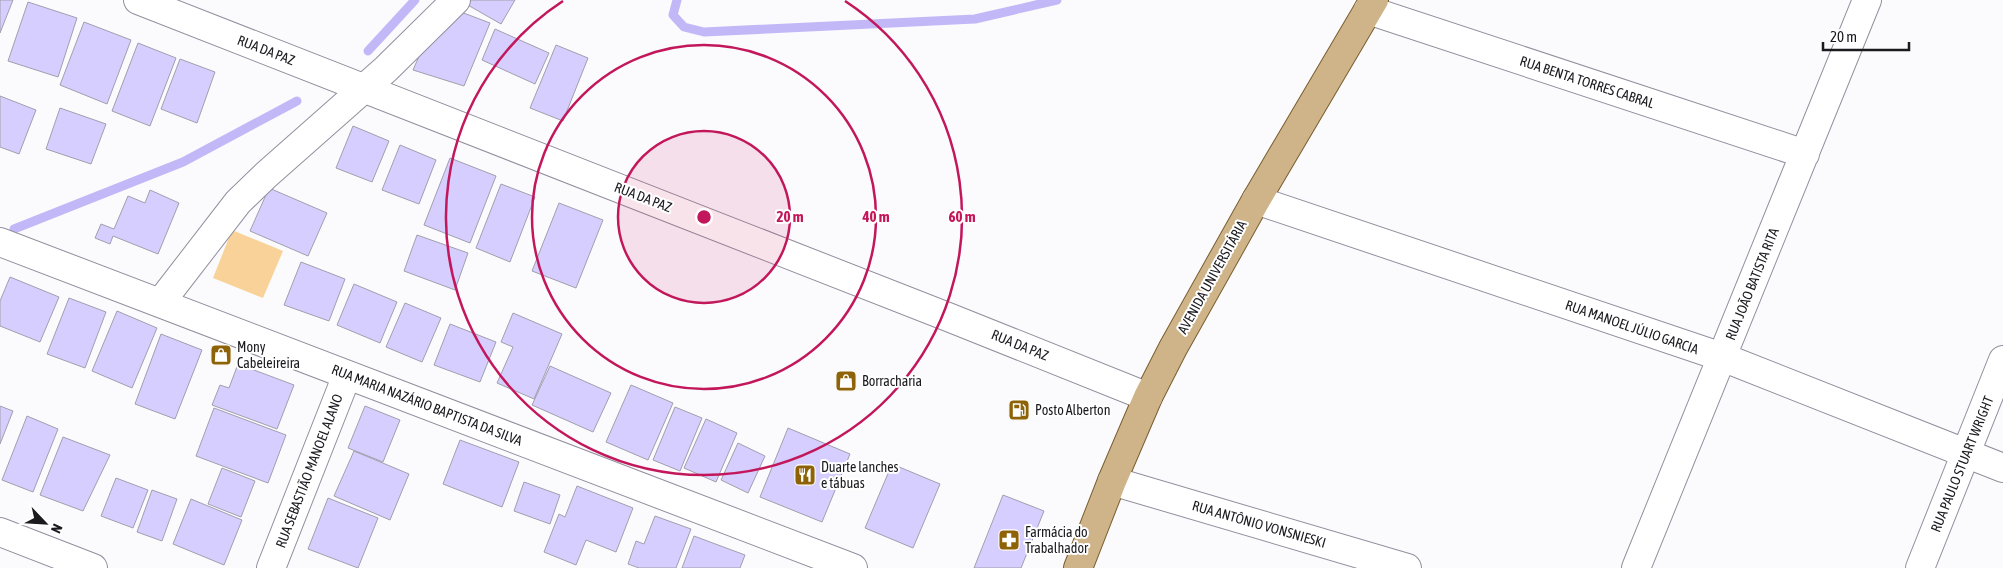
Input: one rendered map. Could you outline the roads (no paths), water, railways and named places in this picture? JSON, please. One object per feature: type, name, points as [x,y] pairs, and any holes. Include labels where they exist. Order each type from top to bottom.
[{"type":"main road","name":"AVENIDA UNIVERSITÁRIA","points":[[1078,568],[1148,397],[1177,340],[1256,200],[1371,5]]},
{"type":"street","name":"RUA DA PAZ","points":[[138,0],[172,6],[365,88],[948,316],[1148,397]]},
{"type":"street","points":[[160,303],[238,202],[365,88],[456,0]]},
{"type":"street","name":"RUA JOÃO BATISTA RITA","points":[[1636,568],[1867,0]]},
{"type":"street","name":"RUA BENTA TORRES CABRAL","points":[[1371,5],[1805,154]]},
{"type":"street","name":"RUA MANOEL JÚLIO GARCIA","points":[[1256,200],[1722,358],[2003,468]]},
{"type":"street","name":"RUA MARIA NAZÁRIO BAPTISTA DA SILVA","points":[[0,242],[853,568]]},
{"type":"street","name":"RUA PAULO STUART WRIGHT","points":[[1920,568],[2003,360]]},
{"type":"street","name":"RUA SEBASTIÃO MANOEL ALANO","points":[[271,568],[347,375]]},
{"type":"street","name":"RUA ANTÔNIO VONSNIESKI","points":[[1112,481],[1407,568]]},
{"type":"street","points":[[0,532],[94,568]]},
{"type":"waterway","points":[[368,51],[415,0]]},
{"type":"waterway","points":[[677,0],[673,15],[684,27],[704,32],[975,19],[1057,0]]},
{"type":"waterway","points":[[14,229],[183,162],[297,101]]},
{"type":"place","name":"Mony Cabeleireira","points":[[221,355]]},
{"type":"place","name":"Borracharia","points":[[846,381]]},
{"type":"place","name":"Posto Alberton","points":[[1019,410]]},
{"type":"place","name":"Duarte lanches e tábuas","points":[[805,475]]},
{"type":"place","name":"Farmácia do Trabalhador","points":[[1009,540]]}]
